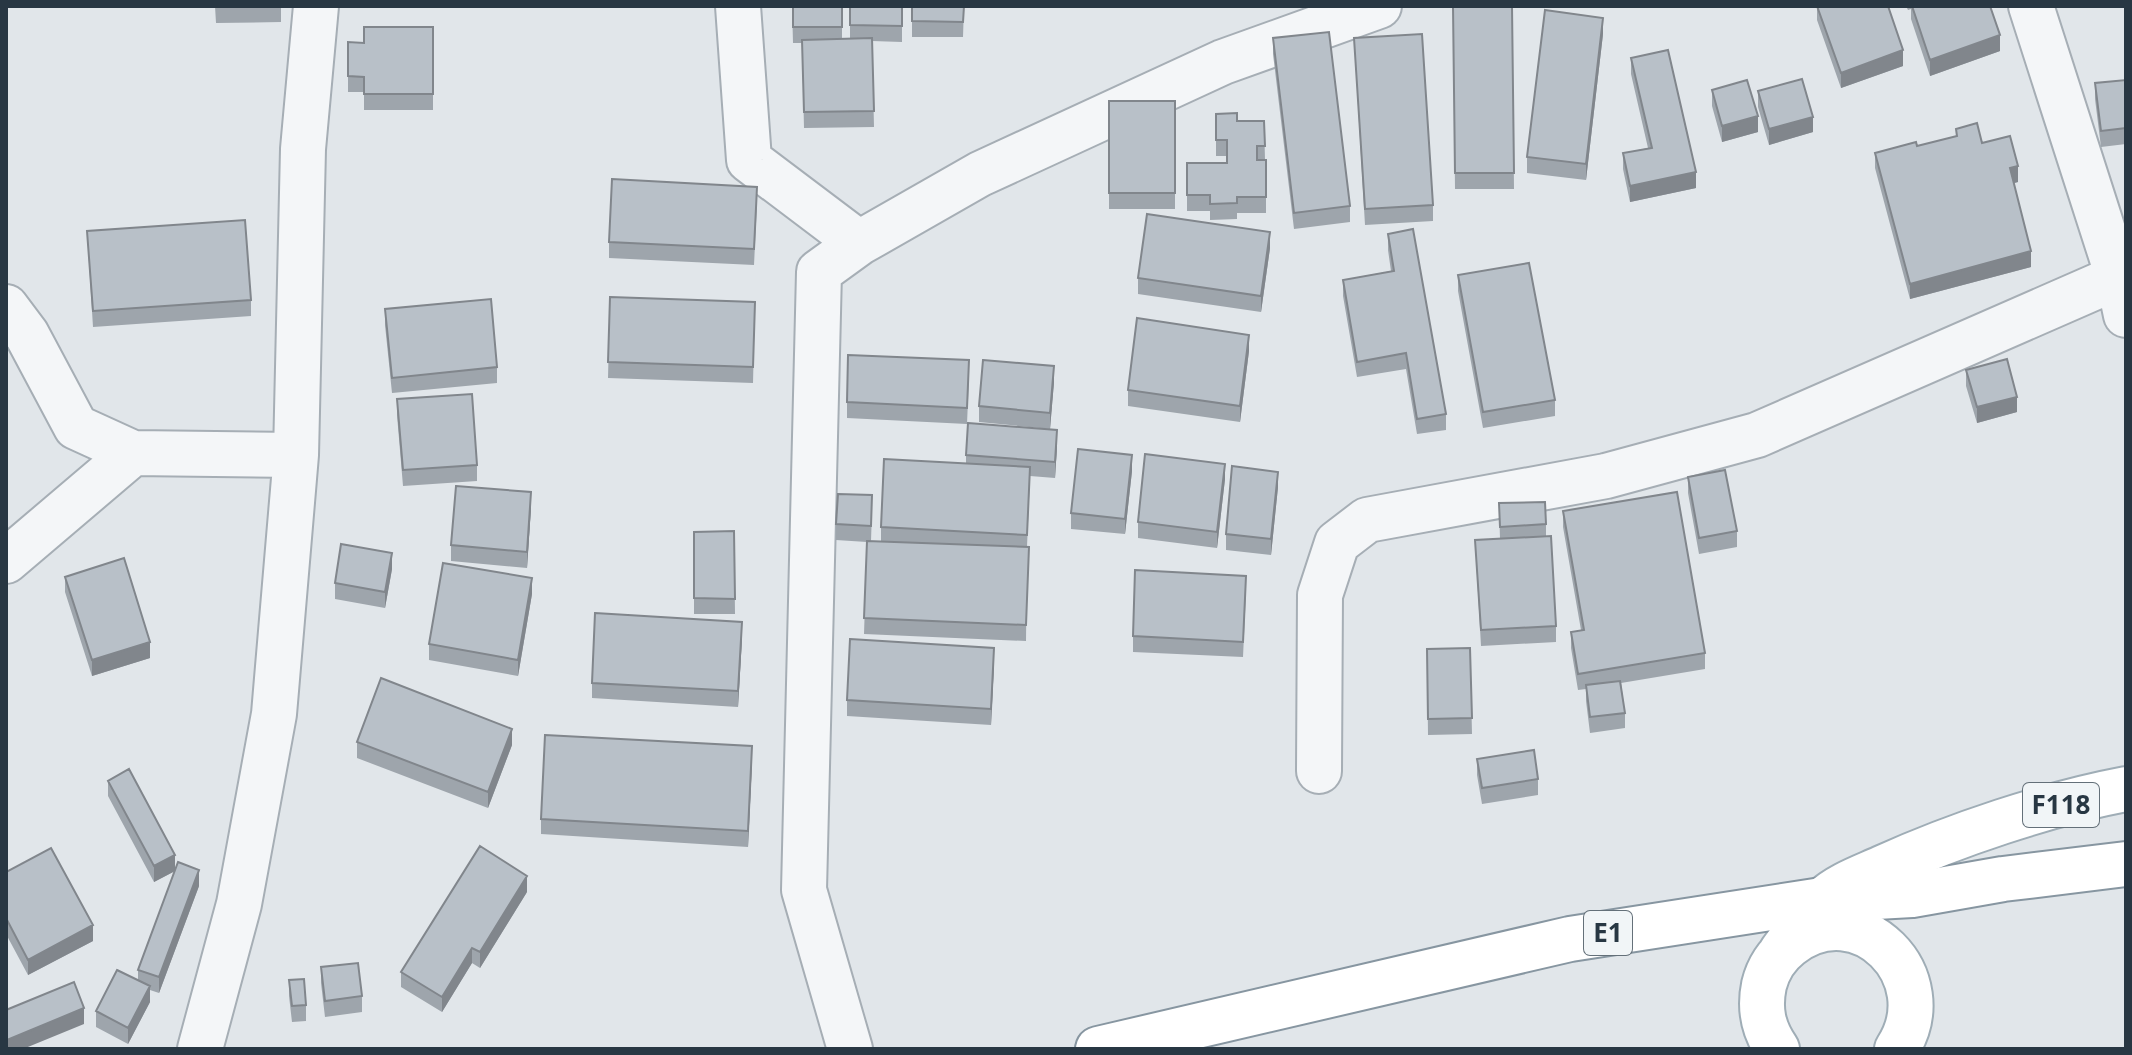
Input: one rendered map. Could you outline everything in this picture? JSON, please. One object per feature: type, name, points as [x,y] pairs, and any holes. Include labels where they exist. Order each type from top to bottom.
[{"type":"main road","name":"F118","points":[[1997,825],[2089,796],[2126,789]]},
{"type":"main road","points":[[1895,957],[1912,895],[1933,870],[1997,825]]},
{"type":"main road","points":[[1777,1049],[1764,1025],[1761,999],[1767,974],[1781,952],[1837,915],[1844,885],[1907,857],[1997,825]]},
{"type":"main road","name":"E1","points":[[1098,1049],[1570,939],[1837,915],[1912,895],[2003,879],[2126,864]]},
{"type":"main road","points":[[1837,915],[1876,940],[1895,957],[1907,978],[1911,1002],[1908,1041]]},
{"type":"street","points":[[200,1049],[239,904],[274,714],[296,455],[303,149],[316,6]]},
{"type":"street","points":[[738,6],[749,160],[859,243]]},
{"type":"street","points":[[850,1049],[804,890],[819,272],[859,243],[980,174],[1223,62],[1379,6]]},
{"type":"street","points":[[1319,771],[1320,595],[1337,543],[1367,520],[1606,476],[1757,435],[2122,296],[2110,208],[2031,6]]},
{"type":"street","points":[[6,307],[27,335],[76,427],[133,453],[296,455]]},
{"type":"street","points":[[6,561],[133,453]]},
{"type":"building","points":[[793,6],[842,6],[842,27],[793,27]]},
{"type":"building","points":[[850,6],[902,6],[902,26],[850,25]]},
{"type":"building","points":[[912,6],[964,6],[963,22],[912,21]]},
{"type":"building","points":[[1453,6],[1512,6],[1514,173],[1455,173]]},
{"type":"building","points":[[1817,6],[1888,6],[1903,50],[1841,73]]},
{"type":"building","points":[[1912,6],[1990,6],[2000,35],[1930,60]]},
{"type":"building","points":[[1545,10],[1603,18],[1586,164],[1527,157]]},
{"type":"building","points":[[364,27],[433,27],[433,94],[364,94],[364,77],[348,76],[348,42],[364,43]]},
{"type":"building","points":[[1329,32],[1350,206],[1294,213],[1273,38]]},
{"type":"building","points":[[1422,34],[1433,205],[1365,209],[1354,38]]},
{"type":"building","points":[[872,38],[874,111],[804,112],[802,40]]},
{"type":"building","points":[[1668,50],[1696,172],[1630,186],[1623,153],[1652,148],[1631,58]]},
{"type":"building","points":[[1802,79],[1813,117],[1769,129],[1758,91]]},
{"type":"building","points":[[1747,80],[1758,116],[1722,126],[1712,90]]},
{"type":"building","points":[[2126,80],[2126,128],[2101,131],[2095,83]]},
{"type":"building","points":[[1109,101],[1175,101],[1175,193],[1109,193]]},
{"type":"building","points":[[1237,113],[1237,121],[1264,121],[1265,146],[1257,146],[1257,160],[1266,160],[1266,197],[1237,197],[1237,203],[1210,204],[1210,195],[1187,195],[1187,163],[1227,163],[1227,140],[1216,140],[1216,114]]},
{"type":"building","points":[[1977,123],[1982,143],[2010,136],[2018,166],[2010,168],[2031,251],[1910,284],[1875,153],[1916,142],[1917,146],[1957,136],[1956,129]]},
{"type":"building","points":[[612,179],[757,187],[754,249],[609,242]]},
{"type":"building","points":[[1147,214],[1270,232],[1261,296],[1138,278]]},
{"type":"building","points":[[245,220],[251,300],[93,311],[87,231]]},
{"type":"building","points":[[1413,229],[1446,414],[1417,419],[1406,353],[1357,362],[1343,280],[1394,271],[1388,234]]},
{"type":"building","points":[[1529,263],[1555,400],[1483,412],[1458,275]]},
{"type":"building","points":[[610,297],[755,302],[753,367],[608,362]]},
{"type":"building","points":[[491,299],[497,367],[392,378],[385,309]]},
{"type":"building","points":[[1137,318],[1249,335],[1240,406],[1128,390]]},
{"type":"building","points":[[848,355],[969,360],[967,408],[847,402]]},
{"type":"building","points":[[2007,359],[2017,397],[1977,407],[1966,370]]},
{"type":"building","points":[[983,360],[1054,366],[1050,413],[979,406]]},
{"type":"building","points":[[472,394],[477,465],[403,470],[397,399]]},
{"type":"building","points":[[968,423],[1057,430],[1055,462],[966,455]]},
{"type":"building","points":[[1078,449],[1132,455],[1125,519],[1071,513]]},
{"type":"building","points":[[1145,454],[1225,464],[1217,532],[1138,522]]},
{"type":"building","points":[[884,459],[1030,467],[1027,535],[881,527]]},
{"type":"building","points":[[1232,466],[1278,472],[1271,539],[1226,534]]},
{"type":"building","points":[[1725,470],[1737,531],[1699,538],[1688,477]]},
{"type":"building","points":[[456,486],[531,492],[527,552],[451,545]]},
{"type":"building","points":[[1677,492],[1705,653],[1578,674],[1571,632],[1584,630],[1563,511]]},
{"type":"building","points":[[838,494],[872,495],[871,526],[836,524]]},
{"type":"building","points":[[1545,502],[1546,524],[1500,527],[1499,503]]},
{"type":"building","points":[[734,531],[735,599],[694,598],[694,532]]},
{"type":"building","points":[[1551,536],[1556,626],[1481,630],[1475,540]]},
{"type":"building","points":[[867,541],[1029,547],[1026,625],[864,618]]},
{"type":"building","points":[[341,544],[392,553],[385,592],[335,583]]},
{"type":"building","points":[[124,558],[150,642],[92,660],[65,577]]},
{"type":"building","points":[[443,563],[532,578],[518,660],[429,644]]},
{"type":"building","points":[[1135,570],[1246,576],[1243,642],[1133,636]]},
{"type":"building","points":[[595,613],[742,622],[738,691],[592,683]]},
{"type":"building","points":[[850,639],[994,648],[991,709],[847,700]]},
{"type":"building","points":[[1470,648],[1472,718],[1428,719],[1427,649]]},
{"type":"building","points":[[381,678],[512,729],[488,792],[357,742]]},
{"type":"building","points":[[1620,681],[1625,713],[1590,717],[1586,685]]},
{"type":"building","points":[[545,735],[752,746],[748,831],[541,819]]},
{"type":"building","points":[[1534,750],[1538,779],[1482,788],[1477,759]]},
{"type":"building","points":[[129,769],[175,855],[154,866],[108,781]]},
{"type":"building","points":[[480,846],[527,876],[480,952],[472,948],[442,997],[401,972]]},
{"type":"building","points":[[51,848],[93,925],[28,960],[6,918],[6,872]]},
{"type":"building","points":[[178,862],[199,870],[159,977],[138,970]]},
{"type":"building","points":[[358,963],[362,996],[325,1001],[321,967]]},
{"type":"building","points":[[117,970],[150,986],[128,1028],[96,1011]]},
{"type":"building","points":[[304,979],[306,1005],[292,1006],[289,980]]},
{"type":"building","points":[[74,982],[84,1008],[7,1040],[6,1010]]}]
